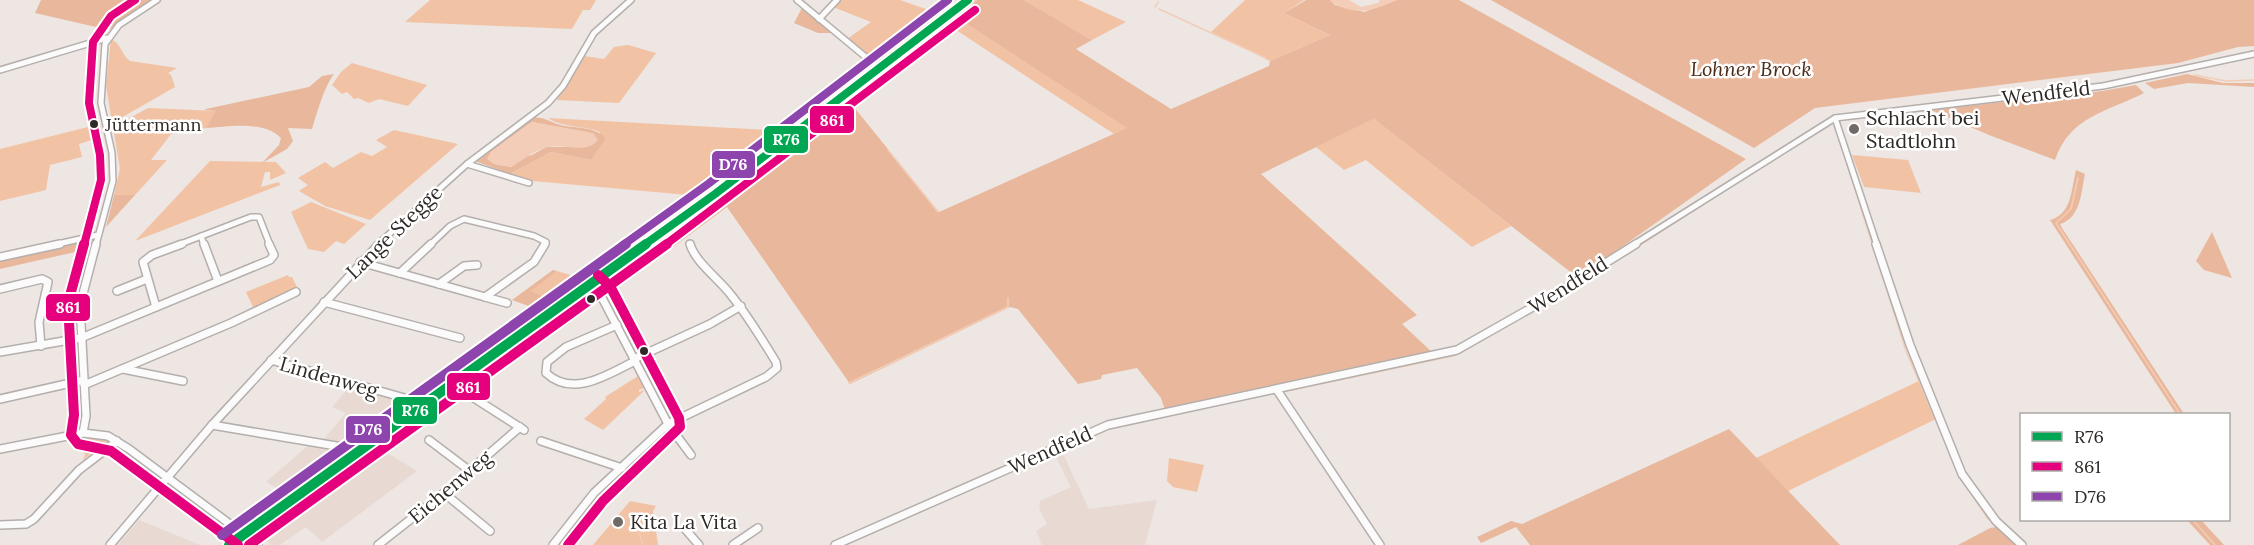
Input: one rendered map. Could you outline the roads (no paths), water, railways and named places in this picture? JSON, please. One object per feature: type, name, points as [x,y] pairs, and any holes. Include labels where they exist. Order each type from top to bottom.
[{"type":"main road","points":[[229,545],[716,194],[968,0]]},
{"type":"street","points":[[0,70],[31,63],[107,38],[119,25],[157,0]]},
{"type":"street","name":"Lange Stegge","points":[[110,545],[212,425],[360,262],[392,230],[468,164],[539,111],[557,94],[594,33],[631,0]]},
{"type":"street","points":[[797,0],[880,69]]},
{"type":"street","points":[[819,19],[837,0]]},
{"type":"street","points":[[83,433],[86,416],[80,305],[113,181],[112,153],[101,103],[107,38]]},
{"type":"street","name":"Wendfeld","points":[[836,545],[1108,425],[1457,350],[1554,295],[1835,118],[2103,86],[2254,54]]},
{"type":"street","points":[[1835,118],[1910,345],[1962,474],[1996,522],[2022,545]]},
{"type":"street","points":[[468,164],[529,183]]},
{"type":"street","points":[[0,352],[81,338],[270,260],[274,255],[259,217],[251,217],[152,255],[143,262],[156,307]]},
{"type":"street","points":[[400,273],[450,226],[464,219],[543,239],[546,242],[534,262],[484,297]]},
{"type":"street","points":[[0,256],[98,235]]},
{"type":"street","points":[[201,236],[218,281]]},
{"type":"street","points":[[553,545],[594,493],[668,424],[766,377],[777,368],[776,362],[741,306],[713,272],[691,251],[690,244]]},
{"type":"street","points":[[360,262],[507,303]]},
{"type":"street","points":[[439,284],[464,266],[477,265]]},
{"type":"street","points":[[0,289],[42,279],[48,282],[39,322],[41,346]]},
{"type":"street","points":[[117,291],[147,279]]},
{"type":"street","points":[[590,284],[599,292],[668,424],[691,455]]},
{"type":"street","points":[[0,399],[84,383],[221,328],[296,292]]},
{"type":"street","points":[[324,302],[460,338]]},
{"type":"street","points":[[616,325],[560,350],[547,362],[546,373],[558,383],[578,385],[710,324],[741,306]]},
{"type":"street","name":"Lindenweg","points":[[271,360],[408,399],[422,406]]},
{"type":"street","points":[[122,369],[183,381]]},
{"type":"street","name":"Eichenweg","points":[[378,545],[522,429],[460,388]]},
{"type":"street","points":[[1276,390],[1380,545]]},
{"type":"street","points":[[212,425],[360,450]]},
{"type":"street","points":[[0,450],[83,433],[108,436],[258,545]]},
{"type":"street","points":[[429,440],[470,471]]},
{"type":"street","points":[[0,525],[26,524],[34,519],[80,470],[117,441]]},
{"type":"street","points":[[540,441],[567,452],[622,468]]},
{"type":"street","points":[[444,493],[490,531]]},
{"type":"street","points":[[733,545],[758,528]]},
{"type":"street","points":[[686,530],[699,545]]},
{"type":"waterway","points":[[634,261],[865,88],[976,0]]},
{"type":"waterway","points":[[1155,7],[1158,2]]},
{"type":"waterway","points":[[1159,9],[1266,58]]},
{"type":"waterway","points":[[2194,75],[2226,81],[2254,80]]},
{"type":"waterway","points":[[1838,135],[1906,351],[1959,475],[1988,519]]},
{"type":"waterway","points":[[888,150],[938,212]]},
{"type":"waterway","points":[[2078,178],[2071,209],[2056,223],[2179,413]]},
{"type":"waterway","points":[[1637,247],[1731,186]]},
{"type":"waterway","points":[[1282,392],[1453,356],[1600,271]]},
{"type":"waterway","points":[[849,383],[1008,307],[1008,298]]},
{"type":"waterway","points":[[1181,413],[1275,393]]},
{"type":"waterway","points":[[1062,449],[1109,429],[1169,416]]},
{"type":"waterway","points":[[1020,468],[1052,454]]},
{"type":"waterway","points":[[633,515],[643,545]]},
{"type":"waterway","points":[[2194,521],[2215,545]]},
{"type":"place","name":"Jüttermann","points":[[94,124]]},
{"type":"place","name":"Schlacht bei Stadtlohn","points":[[1854,129]]},
{"type":"place","name":"Kita La Vita","points":[[618,522]]},
{"type":"park label","name":"Lohner Brock","points":[[1751,69]]}]
